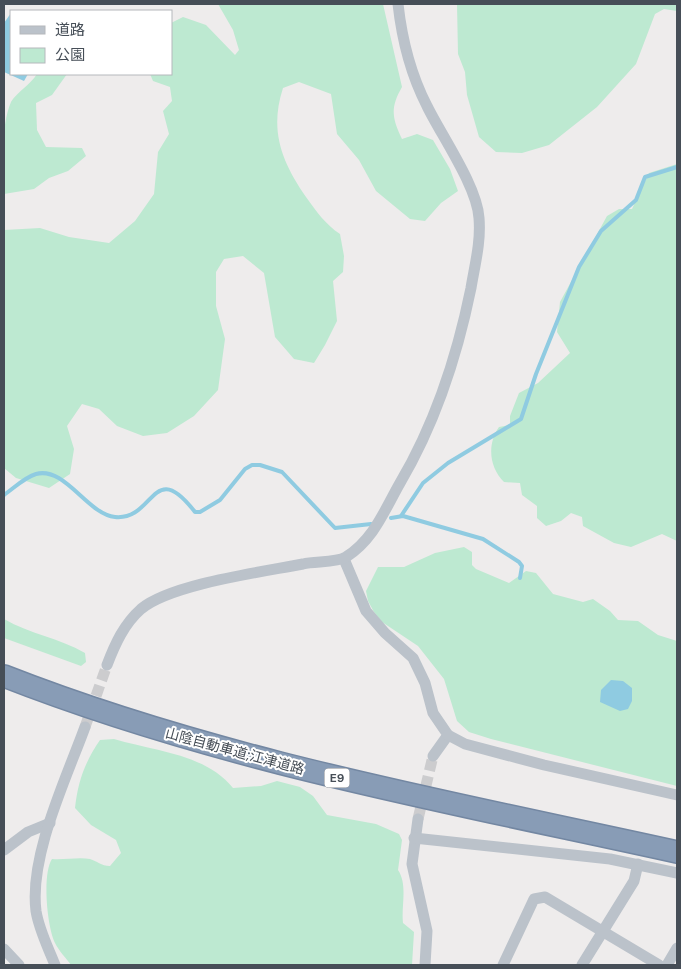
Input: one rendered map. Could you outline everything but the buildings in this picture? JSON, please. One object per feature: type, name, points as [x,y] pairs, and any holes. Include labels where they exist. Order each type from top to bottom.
[{"type":"highway","name":"山陰自動車道;江津道路","points":[[4,676],[146,726],[230,751],[360,784],[677,852]]},
{"type":"street","points":[[107,665],[126,625],[141,609],[169,592],[277,569],[344,559],[375,531],[408,471],[434,414],[460,343],[480,241],[479,216],[475,198],[426,104],[413,73],[402,38],[398,4]]},
{"type":"street","points":[[344,559],[366,611],[384,633],[414,658],[433,712],[448,735],[465,744],[544,765],[677,795]]},
{"type":"street","points":[[55,965],[40,930],[36,894],[41,856],[50,823],[85,727]]},
{"type":"street","points":[[433,756],[448,735]]},
{"type":"street","points":[[418,818],[414,838],[413,876],[427,931],[425,965]]},
{"type":"street","points":[[4,850],[28,832],[50,823]]},
{"type":"street","points":[[414,838],[610,859],[677,873]]},
{"type":"street","points":[[582,965],[634,881],[638,864]]},
{"type":"street","points":[[503,965],[534,898],[545,897],[659,965]]},
{"type":"street","points":[[667,965],[677,948]]},
{"type":"street","points":[[4,949],[19,965]]},
{"type":"green space","points":[[218,4],[383,4],[402,87],[394,107],[394,119],[399,132],[402,139],[417,134],[433,140],[450,169],[458,191],[441,203],[425,221],[410,219],[376,191],[359,160],[337,134],[331,94],[299,82],[283,88],[277,118],[280,146],[284,158],[298,184],[318,213],[340,234],[344,256],[343,272],[333,281],[337,321],[314,363],[294,359],[275,337],[264,273],[243,256],[224,259],[216,272],[216,306],[225,339],[218,390],[194,416],[167,433],[143,436],[117,426],[99,409],[82,404],[67,426],[74,449],[70,474],[49,488],[16,478],[4,468],[4,230],[40,228],[69,237],[109,243],[135,221],[154,194],[158,152],[169,134],[163,111],[172,101],[170,87],[153,81],[150,75],[172,75],[172,22],[183,17],[206,25],[235,55],[239,50],[233,30]]},
{"type":"green space","points":[[457,4],[677,4],[677,11],[664,9],[655,14],[636,64],[597,107],[549,145],[522,153],[496,152],[479,137],[467,95],[465,72],[458,54]]},
{"type":"green space","points":[[36,75],[66,75],[52,95],[36,103],[37,130],[46,147],[82,148],[86,156],[68,171],[49,178],[34,189],[4,194],[3,147],[5,123],[11,102]]},
{"type":"green space","points":[[677,164],[677,541],[662,534],[631,547],[614,543],[583,526],[582,517],[571,513],[561,521],[546,526],[537,518],[537,506],[522,495],[520,483],[504,482],[499,476],[491,455],[491,448],[499,427],[510,425],[510,416],[519,393],[538,383],[570,353],[557,332],[560,302],[607,216],[619,209],[632,209],[649,173]]},
{"type":"green space","points":[[464,547],[472,552],[472,565],[476,569],[509,583],[526,571],[536,573],[553,594],[583,602],[593,599],[610,611],[618,620],[638,621],[658,635],[677,641],[677,786],[491,739],[469,732],[457,721],[444,679],[418,646],[382,622],[368,601],[366,591],[378,567],[404,567],[435,553]]},
{"type":"green space","points":[[4,619],[85,653],[86,662],[81,666],[4,638]]},
{"type":"green space","points":[[114,739],[178,755],[194,761],[222,777],[233,788],[261,786],[277,781],[300,787],[313,796],[327,815],[376,824],[399,834],[402,840],[398,870],[403,882],[403,923],[414,932],[412,965],[71,965],[55,943],[52,935],[48,913],[47,876],[52,859],[90,859],[110,866],[121,853],[116,840],[91,825],[75,808],[80,780],[90,756],[100,740]]},
{"type":"water","points":[[10,14],[10,75],[4,72],[4,23]]},
{"type":"water","points":[[11,75],[27,75],[24,81]]},
{"type":"water","points":[[611,680],[623,681],[632,688],[632,701],[628,709],[620,711],[600,702],[601,690]]},
{"type":"waterway","points":[[401,516],[423,483],[448,463],[521,419],[536,374],[579,267],[601,231],[636,200],[645,177],[677,167]]},
{"type":"waterway","points":[[4,495],[32,475],[47,473],[66,483],[95,508],[115,517],[128,516],[161,490],[170,490],[181,496],[195,512],[200,512],[220,500],[245,469],[252,465],[260,465],[282,472],[335,528],[371,524]]},
{"type":"waterway","points":[[391,518],[403,516],[483,539],[519,562],[522,566],[520,578]]},
{"type":"tunnel","points":[[85,727],[107,665]]},
{"type":"tunnel","points":[[418,819],[433,756]]}]
